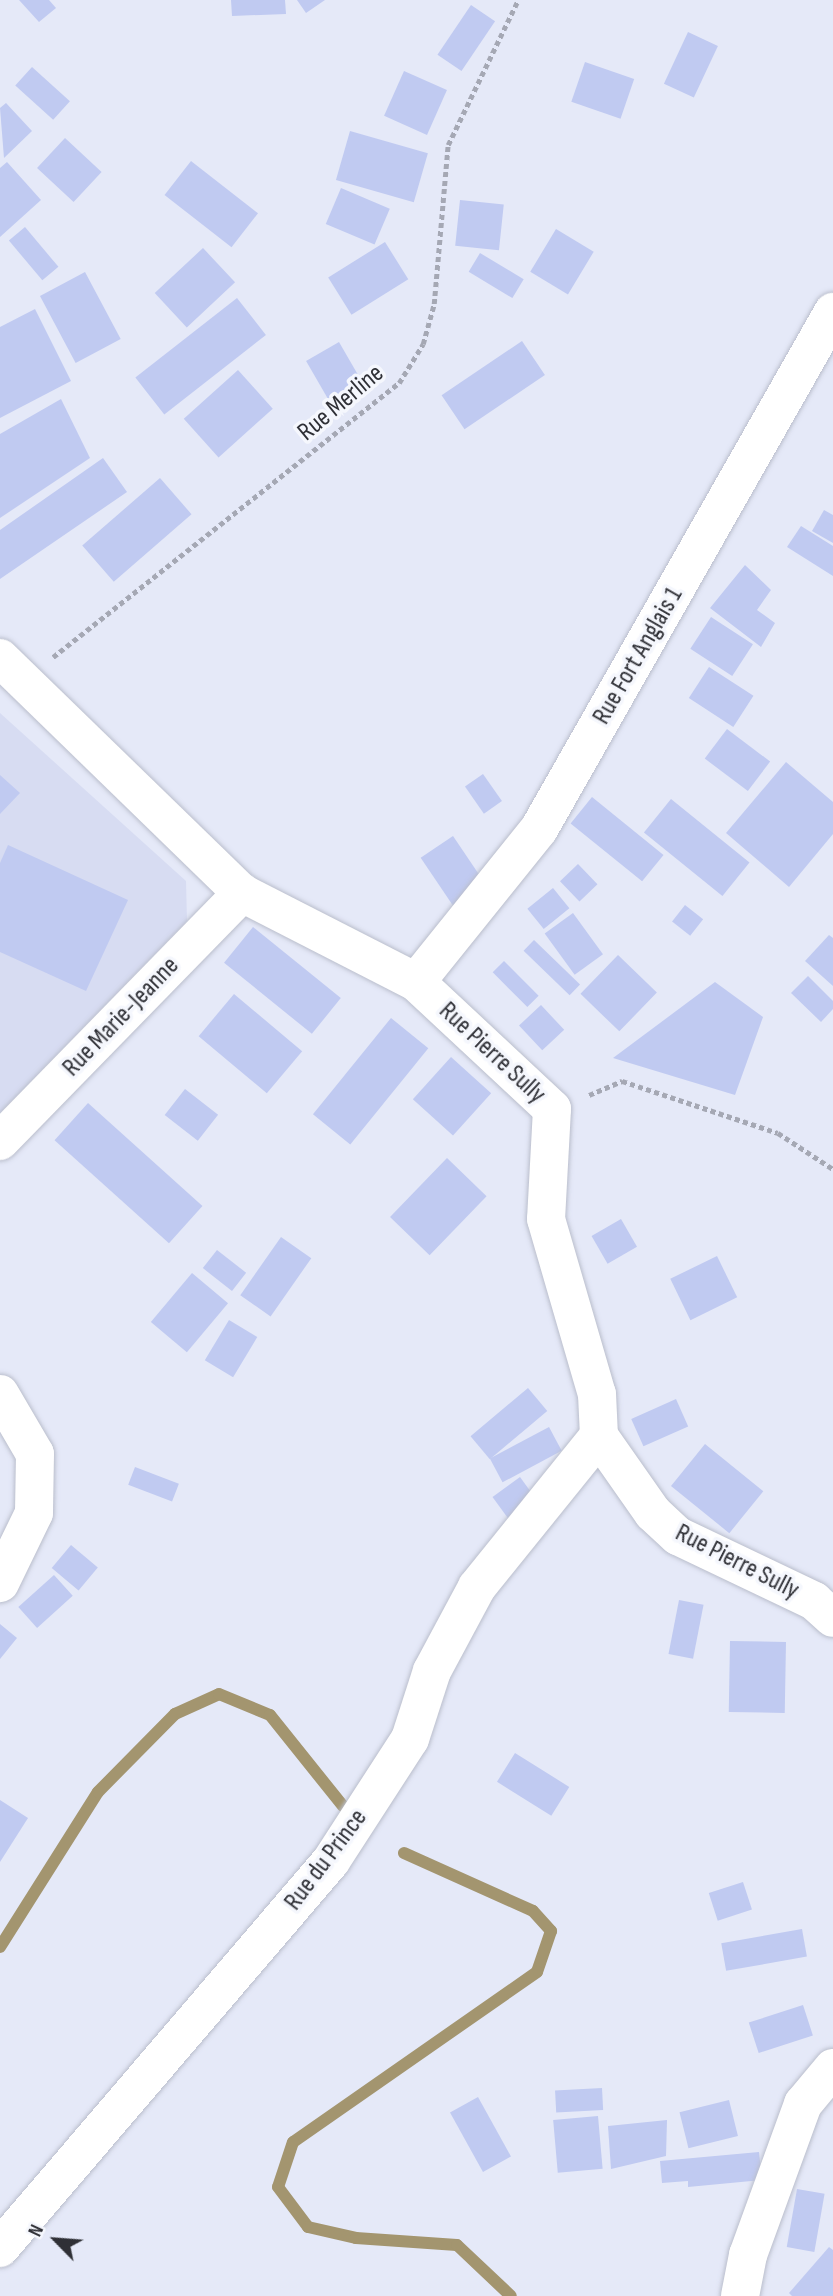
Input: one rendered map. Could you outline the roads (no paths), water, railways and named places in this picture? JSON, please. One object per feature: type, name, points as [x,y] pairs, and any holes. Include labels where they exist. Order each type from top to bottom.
[{"type":"street","name":"Rue Fort Anglais 1","points":[[416,982],[538,830],[833,312]]},
{"type":"street","name":"Rue Pierre Sully","points":[[11,670],[242,893],[416,982],[552,1110],[546,1219],[597,1394],[599,1436],[653,1513],[678,1536],[814,1601],[833,1618]]},
{"type":"street","name":"Rue Marie-Jeanne","points":[[0,1141],[242,893]]},
{"type":"street","points":[[0,1394],[35,1454],[34,1513],[0,1583]]},
{"type":"street","name":"Rue du Prince","points":[[0,2248],[331,1861],[410,1739],[432,1671],[478,1587],[599,1436]]},
{"type":"street","points":[[740,2296],[748,2255],[803,2104],[833,2068]]},
{"type":"waterway","points":[[0,1947],[98,1792],[175,1714],[219,1694],[270,1715],[343,1806]]},
{"type":"waterway","points":[[404,1853],[533,1911],[551,1931],[537,1972],[293,2142],[278,2187],[308,2227],[356,2238],[457,2245],[511,2296]]}]
